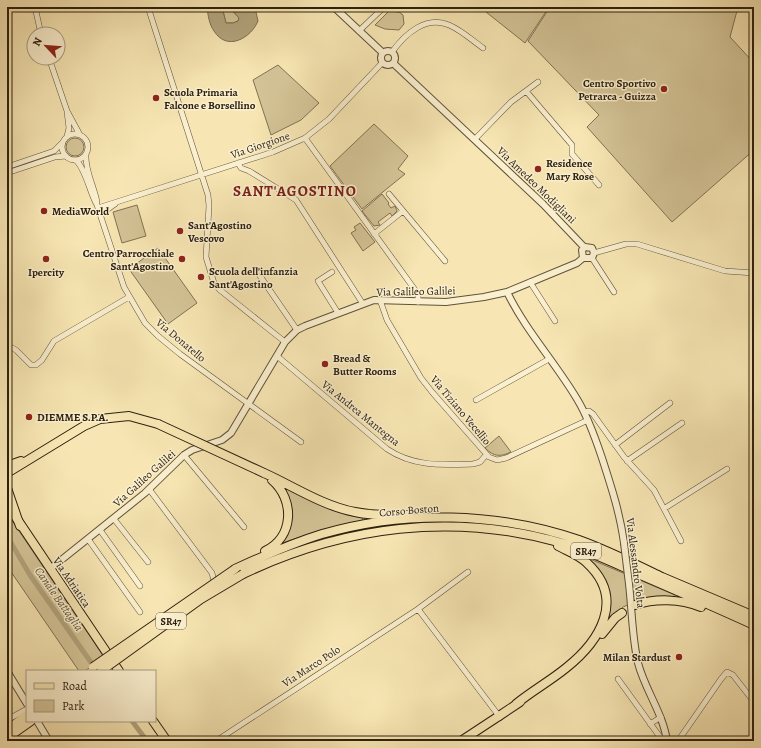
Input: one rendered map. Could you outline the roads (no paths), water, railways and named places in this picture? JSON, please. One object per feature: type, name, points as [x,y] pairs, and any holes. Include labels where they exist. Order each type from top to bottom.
[{"type":"main road","name":"SR47","points":[[20,526],[7,487],[8,468],[30,458],[84,426],[100,419],[129,416],[158,424],[329,504],[354,512],[375,515],[443,514],[467,517]]},
{"type":"main road","name":"SR47","points":[[235,569],[249,559],[271,548],[278,542],[287,529],[289,513],[286,496],[280,487],[264,473]]},
{"type":"main road","name":"Via Adriatica","points":[[7,504],[20,526],[118,670]]},
{"type":"main road","name":"Corso Boston","points":[[88,670],[235,569],[263,556],[323,534],[370,524],[414,518],[467,517],[512,523],[580,540],[752,621]]},
{"type":"main road","name":"Corso Boston","points":[[102,670],[201,599],[243,574],[270,562],[326,542],[369,532],[399,528],[470,527],[543,538],[578,548],[752,621]]},
{"type":"main road","points":[[461,741],[566,668],[584,651],[601,629],[606,610],[605,592],[599,577],[586,562],[543,538]]},
{"type":"main road","points":[[635,605],[661,600],[674,600],[692,603],[733,619],[752,621]]},
{"type":"main road","points":[[516,704],[567,672],[582,659],[614,618],[622,613]]},
{"type":"main road","points":[[7,730],[26,716]]},
{"type":"main road","points":[[7,738],[30,722]]},
{"type":"main road","points":[[154,722],[167,741]]},
{"type":"street","points":[[35,7],[39,26]]},
{"type":"street","points":[[148,7],[202,175],[210,206],[206,259],[214,283],[220,290],[285,342]]},
{"type":"street","points":[[334,7],[383,53]]},
{"type":"street","points":[[359,31],[384,7]]},
{"type":"street","points":[[392,52],[408,34],[417,27],[439,22],[452,26],[482,48]]},
{"type":"street","points":[[388,51],[392,52],[395,57],[393,63],[387,65],[382,63],[380,57],[383,53],[388,51]]},
{"type":"street","name":"Via Giorgione","points":[[98,208],[107,207],[118,202],[272,152],[305,138],[328,119],[382,63]]},
{"type":"street","name":"Via Amedeo Modigliani","points":[[393,63],[543,204],[584,247]]},
{"type":"street","name":"Via Donatello","points":[[52,66],[67,111],[80,134],[88,144],[86,165],[120,278],[128,297],[145,323],[158,336],[249,404]]},
{"type":"street","points":[[475,139],[511,102],[538,82]]},
{"type":"street","points":[[526,91],[572,145],[572,154],[599,185]]},
{"type":"street","name":"Via Donatello","points":[[67,111],[69,128],[67,136]]},
{"type":"street","points":[[7,167],[54,151],[67,136],[72,134],[80,134]]},
{"type":"street","points":[[305,138],[418,294],[418,302]]},
{"type":"street","points":[[62,143],[62,150],[66,156]]},
{"type":"street","points":[[7,173],[55,157],[66,156],[75,160],[86,155]]},
{"type":"street","name":"Via Donatello","points":[[75,160],[82,168],[91,195],[98,208]]},
{"type":"street","points":[[238,163],[241,168],[296,200],[363,304]]},
{"type":"street","points":[[389,194],[445,261]]},
{"type":"street","points":[[96,199],[107,207],[102,219]]},
{"type":"street","points":[[374,234],[403,211]]},
{"type":"street","name":"Via Galileo Galilei","points":[[50,569],[114,519],[149,489],[184,455],[192,450],[214,444],[227,437],[236,426],[285,342],[296,330],[363,304],[380,300],[446,302],[484,297],[507,292],[577,263],[583,258],[626,244],[649,248],[725,271],[754,274]]},
{"type":"street","points":[[583,258],[581,253],[584,247],[592,248],[593,255],[614,292]]},
{"type":"street","points":[[332,272],[318,281],[338,313]]},
{"type":"street","points":[[260,276],[296,330]]},
{"type":"street","points":[[530,282],[555,321]]},
{"type":"street","name":"Via Alessandro Volta","points":[[507,292],[514,306],[585,412],[588,420],[617,503],[624,543],[638,662],[646,685],[661,717],[667,740]]},
{"type":"street","points":[[7,346],[16,350],[31,365],[36,365],[42,360],[54,341],[128,297]]},
{"type":"street","name":"Via Tiziano Vecellio","points":[[380,300],[387,320],[421,378],[486,455],[493,460],[506,458],[588,420]]},
{"type":"street","name":"Via Andrea Mantegna","points":[[277,356],[388,449],[402,457],[426,464],[473,464],[480,462],[486,455]]},
{"type":"street","points":[[476,400],[549,359]]},
{"type":"street","points":[[249,404],[301,442]]},
{"type":"street","points":[[615,445],[670,404]]},
{"type":"street","name":"Via Alessandro Volta","points":[[585,412],[589,411],[593,414],[627,461],[654,490],[665,508],[681,541]]},
{"type":"street","points":[[627,461],[682,423]]},
{"type":"street","points":[[184,455],[244,527]]},
{"type":"street","points":[[665,508],[727,469]]},
{"type":"street","points":[[149,489],[212,573],[216,585]]},
{"type":"street","points":[[114,519],[148,562]]},
{"type":"street","points":[[100,530],[140,586]]},
{"type":"street","points":[[88,539],[140,612]]},
{"type":"street","name":"Via Marco Polo","points":[[216,741],[418,609],[468,572]]},
{"type":"street","points":[[418,609],[499,716]]},
{"type":"street","points":[[7,664],[13,679],[26,702]]},
{"type":"street","points":[[7,671],[13,679]]},
{"type":"street","points":[[678,741],[727,672],[734,676],[754,702]]},
{"type":"street","name":"Via Alessandro Volta","points":[[618,679],[660,737],[667,740]]},
{"type":"street","points":[[7,720],[26,710]]},
{"type":"street","points":[[650,724],[661,717]]},
{"type":"street","points":[[38,722],[49,741]]},
{"type":"waterway","name":"Canale Battaglia","points":[[7,536],[30,575],[96,670]]},
{"type":"waterway","name":"Canale Battaglia","points":[[133,722],[147,741]]},
{"type":"place","name":"Centro Sportivo Petrarca - Guizza","points":[[664,89]]},
{"type":"place","name":"Scuola Primaria Falcone e Borsellino","points":[[156,98]]},
{"type":"place","name":"Residence Mary Rose","points":[[538,169]]},
{"type":"place","name":"MediaWorld","points":[[44,211]]},
{"type":"place","name":"Sant'Agostino Vescovo","points":[[180,231]]},
{"type":"place","name":"Ipercity","points":[[46,259]]},
{"type":"place","name":"Centro Parrocchiale Sant'Agostino","points":[[182,259]]},
{"type":"place","name":"Scuola dell'infanzia Sant'Agostino","points":[[201,277]]},
{"type":"place","name":"Bread & Butter Rooms","points":[[325,364]]},
{"type":"place","name":"DIEMME S.P.A.","points":[[29,417]]},
{"type":"place","name":"Milan Stardust","points":[[679,657]]},
{"type":"district","name":"SANT'AGOSTINO","points":[[295,191]]}]
